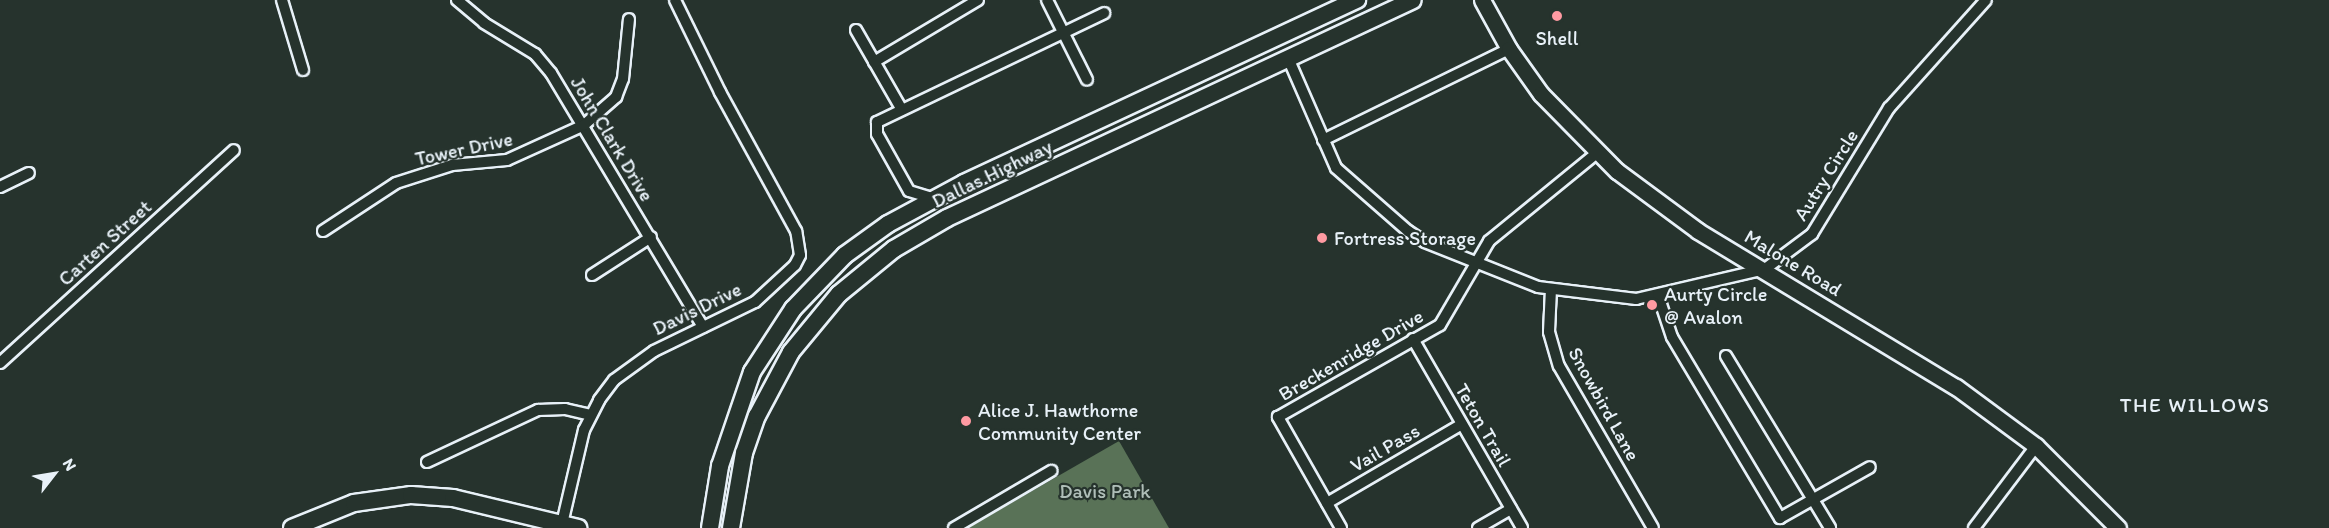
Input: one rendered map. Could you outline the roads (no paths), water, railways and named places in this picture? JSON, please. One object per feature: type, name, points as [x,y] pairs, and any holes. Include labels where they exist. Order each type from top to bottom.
[{"type":"main road","name":"Dallas Highway","points":[[710,528],[714,496],[741,400],[774,337],[806,294],[845,255],[901,216],[934,198],[1357,0]]},
{"type":"main road","name":"Dallas Highway","points":[[731,528],[744,453],[771,386],[804,333],[846,288],[894,249],[947,218],[1413,0]]},
{"type":"main road","points":[[292,528],[354,503],[411,495],[453,498],[561,526],[578,528]]},
{"type":"main road","points":[[698,528],[714,496]]},
{"type":"street","points":[[282,0],[303,70]]},
{"type":"street","name":"John Clark Drive","points":[[457,0],[484,23],[535,54],[584,125],[703,327]]},
{"type":"street","name":"Davis Drive","points":[[561,526],[590,415],[624,370],[761,297],[795,265],[800,243],[675,0]]},
{"type":"street","points":[[874,62],[978,0]]},
{"type":"street","points":[[1047,0],[1087,80]]},
{"type":"street","name":"Malone Road","points":[[1482,0],[1509,48],[1541,94],[1598,153],[1658,204],[1956,387],[2036,446],[2118,528]]},
{"type":"street","name":"Autry Circle","points":[[1288,58],[1336,168],[1400,225],[1425,242],[1551,289],[1636,299],[1765,269],[1812,234],[1889,108],[1986,0]]},
{"type":"street","points":[[934,198],[917,197],[909,191],[876,126],[902,110],[1104,13]]},
{"type":"street","name":"Tower Drive","points":[[323,231],[396,183],[452,165],[507,160],[584,125],[616,97],[623,79],[629,19]]},
{"type":"street","points":[[856,30],[902,110]]},
{"type":"street","points":[[1323,140],[1509,48]]},
{"type":"street","name":"Carten Street","points":[[0,363],[234,150]]},
{"type":"street","name":"Breckenridge Drive","points":[[1341,528],[1278,417],[1440,325],[1460,294],[1474,261],[1489,241],[1598,153]]},
{"type":"street","points":[[0,187],[29,173]]},
{"type":"street","points":[[901,216],[907,208],[909,191]]},
{"type":"street","points":[[592,275],[651,237]]},
{"type":"street","name":"Snowbird Lane","points":[[1551,289],[1549,332],[1558,366],[1653,528]]},
{"type":"street","points":[[1658,295],[1672,337],[1780,518],[1870,467]]},
{"type":"street","name":"Teton Trail","points":[[1413,339],[1522,528]]},
{"type":"street","points":[[1726,356],[1830,528]]},
{"type":"street","points":[[427,462],[538,410],[565,409],[590,415]]},
{"type":"street","name":"Vail Pass","points":[[1327,503],[1462,424]]},
{"type":"street","points":[[1974,528],[2036,446]]},
{"type":"street","points":[[954,528],[1052,471]]},
{"type":"street","points":[[1478,528],[1511,509]]},
{"type":"place","name":"Shell","points":[[1557,16]]},
{"type":"place","name":"Fortress Storage","points":[[1322,238]]},
{"type":"place","name":"Aurty Circle @ Avalon","points":[[1652,305]]},
{"type":"place","name":"Alice J. Hawthorne Community Center","points":[[966,421]]},
{"type":"district","name":"THE WILLOWS","points":[[2195,405]]},
{"type":"park label","name":"Davis Park","points":[[1105,491]]}]
